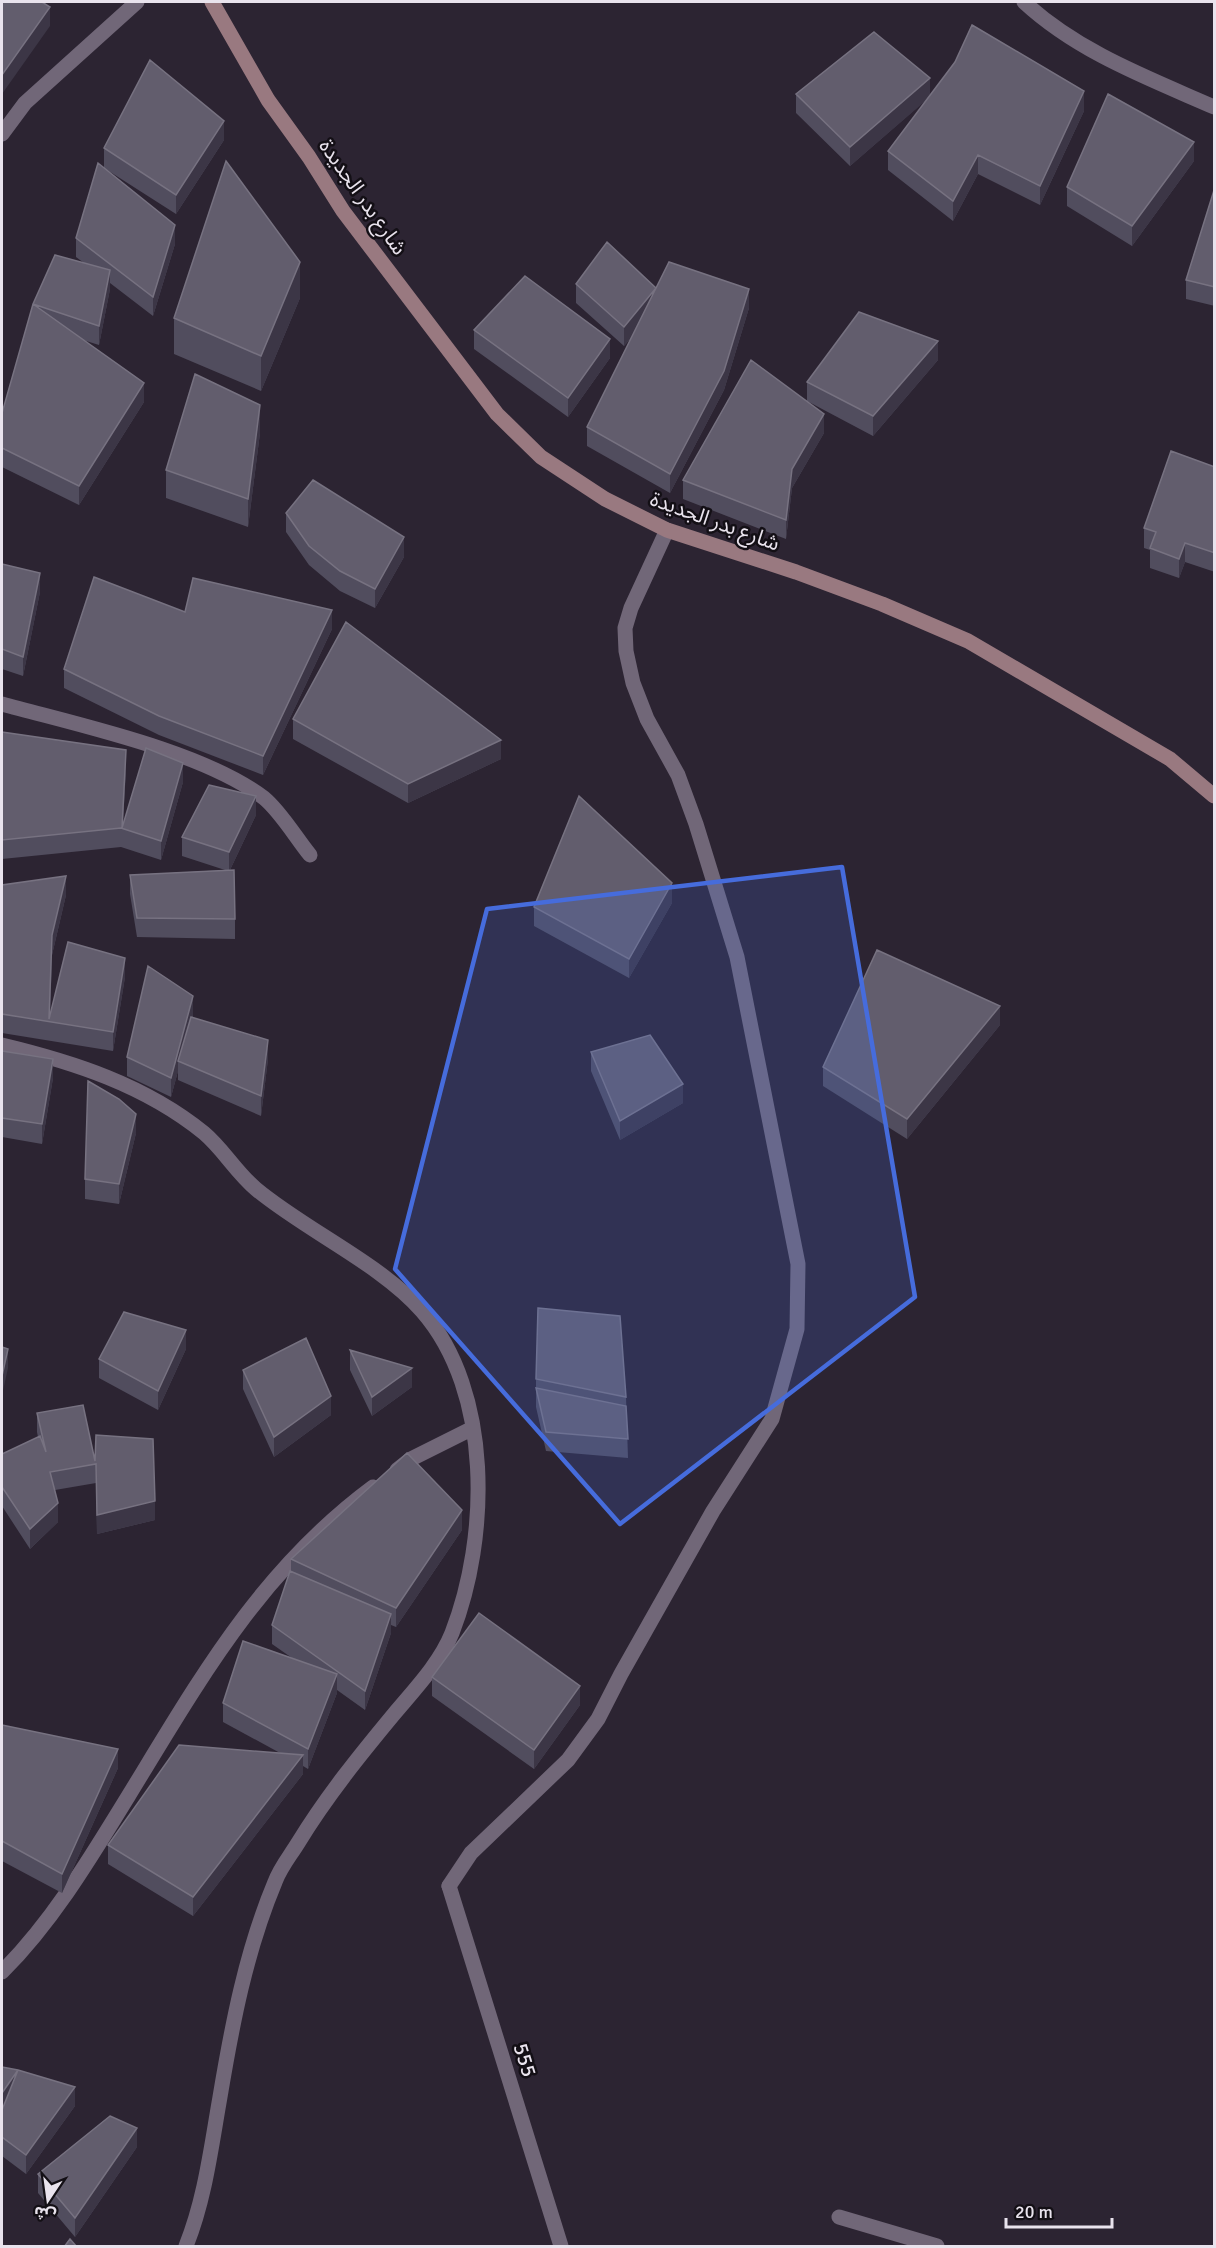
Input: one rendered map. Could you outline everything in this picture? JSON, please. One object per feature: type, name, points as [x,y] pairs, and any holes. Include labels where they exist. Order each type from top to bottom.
[{"type":"main road","name":"شارع بدر الجديدة","points":[[212,2],[268,100],[343,211],[496,414],[541,457],[574,480],[668,530],[796,572],[882,604],[968,641],[1170,759],[1215,796]]},
{"type":"street","points":[[2,134],[25,103],[137,2]]},
{"type":"street","points":[[1024,2],[1059,31],[1085,48],[1215,107]]},
{"type":"street","name":"555","points":[[561,2247],[449,1886],[471,1853],[568,1760],[598,1719],[713,1511],[772,1419],[797,1329],[798,1264],[736,957],[696,824],[678,776],[636,692],[626,651],[625,628],[668,530]]},
{"type":"street","points":[[2,704],[122,738],[186,759],[237,781],[266,800],[310,855]]},
{"type":"street","points":[[2,1045],[81,1065],[155,1101],[207,1135],[255,1188],[378,1274],[422,1310],[441,1338],[466,1389],[473,1428],[477,1494],[473,1544],[452,1633],[444,1650],[420,1682],[320,1806],[276,1879],[253,1946],[233,2022],[204,2190],[186,2247]]},
{"type":"street","points":[[2,1972],[72,1887],[217,1653],[283,1567],[341,1511],[411,1459],[473,1428]]},
{"type":"street","points":[[839,2217],[937,2247]]},
{"type":"highlighted area","points":[[842,867],[915,1297],[620,1524],[395,1269],[487,909]]},
{"type":"building","points":[[2,2],[42,2],[50,7],[2,75]]},
{"type":"building","points":[[972,25],[1084,91],[1040,186],[978,155],[953,201],[888,151],[955,62]]},
{"type":"building","points":[[874,32],[930,78],[850,147],[796,94]]},
{"type":"building","points":[[150,60],[224,121],[176,195],[104,148]]},
{"type":"building","points":[[1108,94],[1194,142],[1132,226],[1067,187]]},
{"type":"building","points":[[226,161],[300,262],[261,356],[174,318]]},
{"type":"building","points":[[98,163],[175,225],[153,297],[76,238]]},
{"type":"building","points":[[1215,187],[1215,287],[1186,280]]},
{"type":"building","points":[[607,242],[656,288],[624,327],[576,284]]},
{"type":"building","points":[[55,255],[110,270],[99,326],[33,304]]},
{"type":"building","points":[[669,262],[749,289],[724,371],[670,474],[587,427]]},
{"type":"building","points":[[525,276],[610,339],[568,398],[474,330]]},
{"type":"building","points":[[33,304],[144,383],[79,486],[2,448],[2,413]]},
{"type":"building","points":[[859,312],[938,341],[873,416],[807,382]]},
{"type":"building","points":[[751,360],[824,414],[792,469],[786,520],[683,480]]},
{"type":"building","points":[[195,374],[260,405],[248,499],[166,470]]},
{"type":"building","points":[[1171,451],[1215,467],[1215,553],[1185,543],[1179,559],[1150,548],[1156,532],[1144,528]]},
{"type":"building","points":[[313,480],[404,537],[375,589],[340,571],[309,546],[286,513]]},
{"type":"building","points":[[2,564],[40,573],[23,657],[2,649]]},
{"type":"building","points":[[94,577],[185,612],[193,578],[332,610],[263,756],[159,716],[64,669]]},
{"type":"building","points":[[346,622],[501,740],[408,784],[293,719]]},
{"type":"building","points":[[2,732],[126,750],[122,828],[146,748],[183,763],[161,841],[121,828],[2,840]]},
{"type":"building","points":[[209,785],[256,796],[229,852],[182,837]]},
{"type":"building","points":[[579,796],[672,883],[629,959],[534,907]]},
{"type":"building","points":[[234,870],[235,919],[137,918],[130,875]]},
{"type":"building","points":[[66,876],[52,935],[49,1019],[68,942],[125,958],[113,1032],[2,1014],[2,885]]},
{"type":"building","points":[[877,950],[1000,1006],[907,1119],[823,1067]]},
{"type":"building","points":[[148,966],[193,996],[171,1078],[127,1057]]},
{"type":"building","points":[[191,1017],[268,1040],[261,1096],[178,1061]]},
{"type":"building","points":[[650,1035],[683,1084],[620,1121],[591,1052]]},
{"type":"building","points":[[2,1051],[53,1059],[42,1124],[2,1118]]},
{"type":"building","points":[[88,1081],[119,1099],[136,1114],[119,1184],[85,1179]]},
{"type":"building","points":[[538,1308],[620,1316],[626,1397],[536,1379]]},
{"type":"building","points":[[124,1312],[186,1330],[158,1391],[99,1359]]},
{"type":"building","points":[[306,1338],[331,1396],[274,1437],[243,1370]]},
{"type":"building","points":[[2,1347],[8,1349],[2,1376]]},
{"type":"building","points":[[350,1350],[412,1368],[372,1397]]},
{"type":"building","points":[[536,1388],[626,1406],[628,1439],[546,1432]]},
{"type":"building","points":[[83,1405],[95,1461],[96,1435],[153,1439],[155,1501],[97,1515],[96,1464],[50,1472],[58,1503],[30,1529],[2,1487],[2,1454],[40,1436],[46,1452],[37,1413]]},
{"type":"building","points":[[407,1453],[462,1510],[396,1608],[291,1559]]},
{"type":"building","points":[[290,1571],[391,1614],[365,1691],[272,1625]]},
{"type":"building","points":[[479,1613],[580,1686],[534,1750],[432,1677]]},
{"type":"building","points":[[243,1641],[337,1674],[308,1749],[223,1703]]},
{"type":"building","points":[[2,1725],[118,1749],[62,1874],[2,1841]]},
{"type":"building","points":[[179,1745],[303,1755],[193,1897],[108,1845]]},
{"type":"building","points":[[2,2067],[18,2070],[2,2093]]},
{"type":"building","points":[[18,2070],[75,2087],[26,2155],[2,2137],[2,2110]]},
{"type":"building","points":[[110,2116],[137,2128],[75,2218],[38,2174]]},
{"type":"building","points":[[70,2239],[77,2247],[64,2247]]}]
